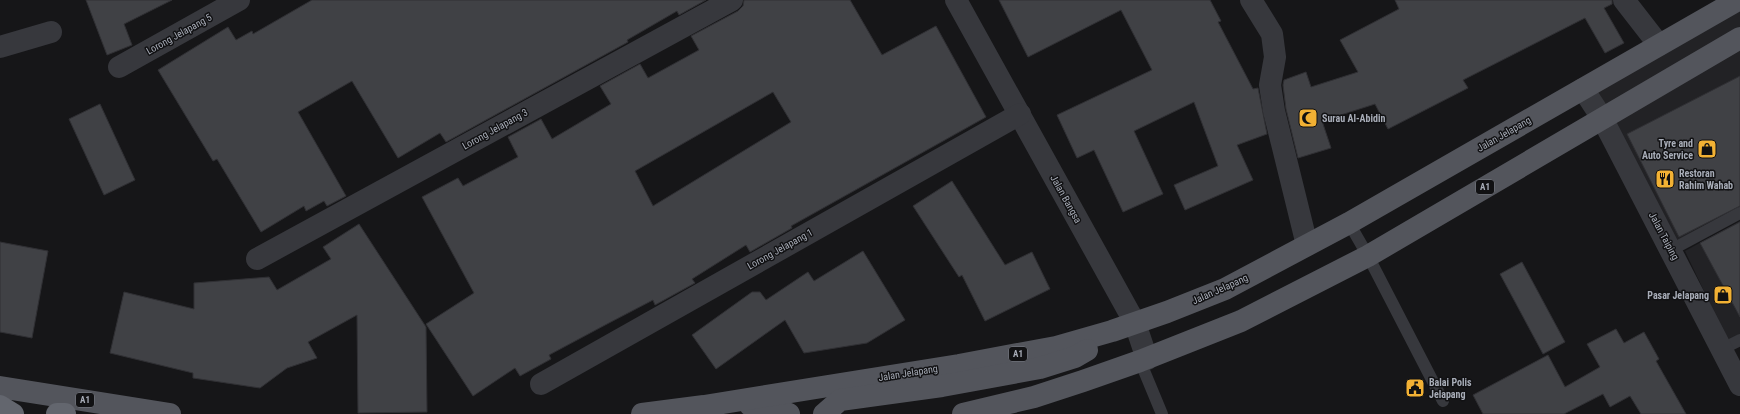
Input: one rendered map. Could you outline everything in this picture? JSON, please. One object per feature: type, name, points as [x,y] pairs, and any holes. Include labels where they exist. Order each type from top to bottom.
[{"type":"highway","points":[[0,406],[13,414]]},
{"type":"highway","points":[[57,414],[65,414]]},
{"type":"main road","name":"Jalan Jelapang","points":[[642,414],[704,406],[959,365],[1056,347],[1135,323],[1225,289],[1308,245],[1738,0]]},
{"type":"main road","name":"A1","points":[[963,414],[1034,397],[1143,360],[1241,321],[1368,256],[1740,38]]},
{"type":"main road","points":[[824,414],[840,400],[942,386],[1040,368],[1075,357],[1135,323]]},
{"type":"main road","name":"A1","points":[[0,387],[170,414]]},
{"type":"main road","points":[[704,406],[759,405],[777,409],[789,414]]},
{"type":"street","name":"Lorong Jelapang 5","points":[[120,67],[239,0]]},
{"type":"street","name":"Lorong Jelapang 3","points":[[258,259],[732,0]]},
{"type":"street","name":"Jalan Bangsa","points":[[956,0],[1135,323],[1143,360]]},
{"type":"street","points":[[1252,0],[1272,34],[1275,57],[1270,85],[1274,111],[1308,245]]},
{"type":"street","points":[[1624,0],[1659,45]]},
{"type":"street","points":[[0,47],[51,32]]},
{"type":"street","name":"Jalan Taiping","points":[[1583,89],[1602,118],[1671,250],[1731,345],[1740,384]]},
{"type":"street","name":"Lorong Jelapang 1","points":[[540,384],[1020,114]]},
{"type":"lane","points":[[1671,250],[1740,214]]},
{"type":"lane","points":[[1349,223],[1368,256],[1443,401]]},
{"type":"lane","points":[[1143,360],[1162,414]]},
{"type":"shaded area","points":[[1740,0],[1740,214],[1670,253],[1581,85]]},
{"type":"shaded area","name":"Pasar Jelapang","points":[[1740,221],[1740,340],[1730,346],[1685,251]]},
{"type":"building","points":[[86,0],[172,0],[124,24],[132,45],[107,55]]},
{"type":"building","points":[[312,0],[706,0],[679,15],[677,11],[627,40],[628,42],[446,142],[440,133],[398,158],[352,81],[298,112],[346,196],[327,206],[324,201],[306,211],[304,206],[261,232],[217,159],[213,161],[158,70],[228,27],[236,40],[252,31],[253,34]]},
{"type":"building","points":[[744,0],[850,0],[882,55],[936,26],[986,117],[791,226],[792,228],[750,252],[746,245],[692,279],[695,283],[655,305],[653,300],[607,324],[549,355],[551,359],[520,376],[515,368],[473,396],[426,324],[474,293],[422,197],[458,178],[463,186],[518,157],[508,137],[541,119],[552,139],[611,104],[600,86],[640,64],[648,78],[699,50],[691,36],[738,11],[743,6]],"holes":[[[773,92],[791,122],[653,206],[635,171]]]},
{"type":"building","points":[[999,0],[1210,0],[1221,21],[1218,22],[1253,89],[1258,88],[1267,134],[1237,145],[1253,180],[1185,210],[1174,185],[1218,166],[1194,102],[1134,131],[1163,194],[1123,212],[1094,150],[1077,158],[1057,115],[1152,70],[1121,10],[1028,57]]},
{"type":"building","points":[[1395,0],[1612,0],[1612,4],[1604,8],[1624,43],[1605,53],[1585,18],[1463,80],[1468,88],[1388,129],[1375,104],[1322,121],[1331,148],[1298,158],[1286,109],[1283,85],[1284,80],[1306,72],[1311,87],[1358,72],[1340,40],[1399,9]]},
{"type":"building","points":[[1740,76],[1740,206],[1679,237],[1627,134]]},
{"type":"building","points":[[100,104],[135,180],[104,195],[69,119]]},
{"type":"building","points":[[952,181],[1005,265],[1032,252],[1050,289],[985,321],[962,275],[959,277],[913,206]]},
{"type":"building","points":[[1740,222],[1740,317],[1700,243]]},
{"type":"building","points":[[359,224],[426,327],[427,412],[358,413],[357,315],[308,342],[317,358],[287,368],[260,388],[193,378],[193,373],[110,353],[124,292],[194,309],[194,283],[269,277],[277,290],[331,259],[323,247]]},
{"type":"building","points":[[0,242],[48,251],[32,338],[0,332]]},
{"type":"building","points":[[863,251],[905,320],[867,343],[804,353],[785,320],[716,369],[692,335],[752,292],[760,292],[766,300],[808,272],[814,281]]},
{"type":"building","points":[[1522,262],[1565,342],[1543,354],[1500,274]]},
{"type":"building","points":[[1616,329],[1624,343],[1644,332],[1659,359],[1656,361],[1686,414],[1641,414],[1630,396],[1610,407],[1603,394],[1564,414],[1483,414],[1473,395],[1548,355],[1565,387],[1600,367],[1587,344]]},
{"type":"place","name":"Surau Al-Abidin","points":[[1308,118]]},
{"type":"place","name":"Tyre and Auto Service","points":[[1707,149]]},
{"type":"place","name":"Restoran Rahim Wahab","points":[[1665,179]]},
{"type":"place","name":"Pasar Jelapang","points":[[1723,295]]},
{"type":"place","name":"Balai Polis Jelapang","points":[[1415,388]]}]
